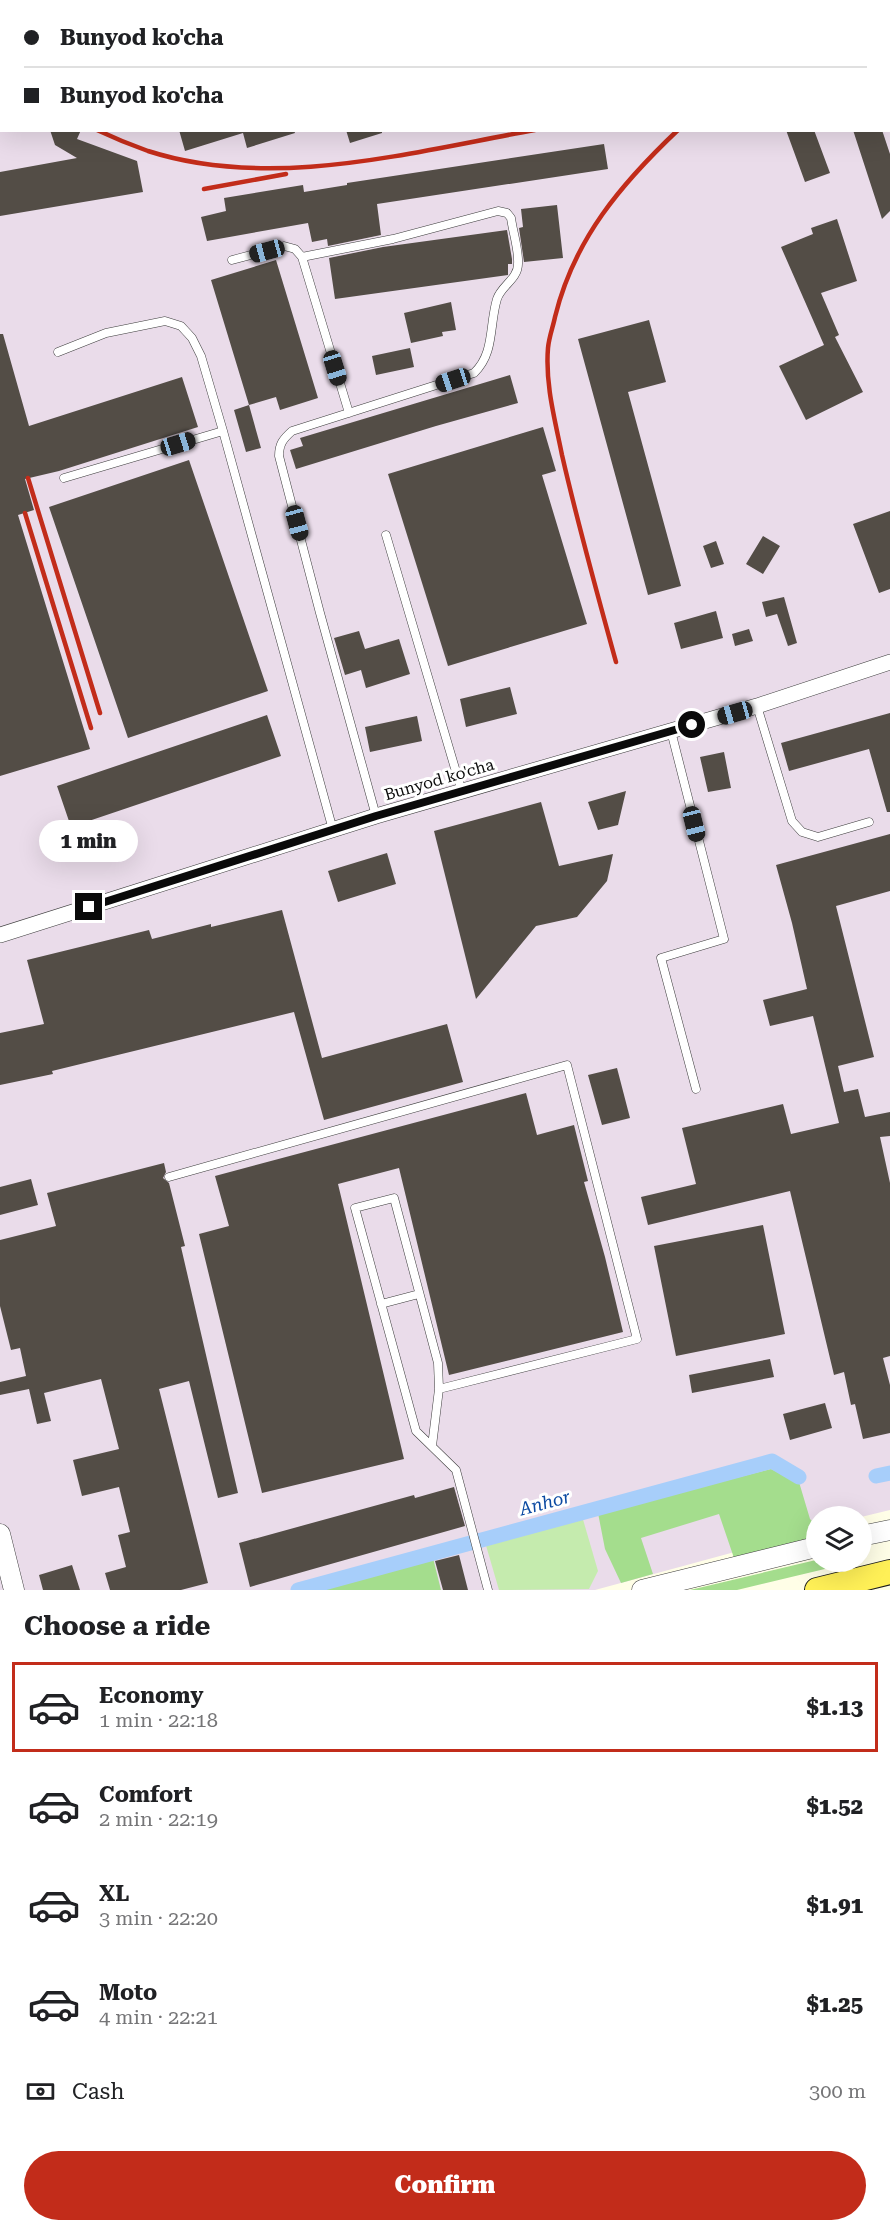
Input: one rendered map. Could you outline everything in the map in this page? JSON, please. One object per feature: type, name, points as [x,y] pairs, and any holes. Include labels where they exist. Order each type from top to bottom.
[{"type":"main road","points":[[817,1590],[890,1572]]},
{"type":"street","name":"Bunyod ko'cha","points":[[0,935],[376,816],[757,706],[890,662]]},
{"type":"street","points":[[872,1534],[890,1530]]},
{"type":"street","points":[[0,1534],[14,1590]]},
{"type":"street","points":[[642,1590],[806,1549]]},
{"type":"lane","points":[[302,256],[393,239],[498,211],[507,213],[511,218],[518,264],[517,272],[501,290],[497,300],[488,351],[483,364],[474,373],[292,431],[279,447],[279,456],[320,613],[376,816]]},
{"type":"lane","points":[[232,260],[284,246],[295,249],[302,256],[349,413]]},
{"type":"lane","points":[[58,352],[106,333],[165,321],[181,326],[192,338],[201,356],[223,431],[333,830]]},
{"type":"lane","points":[[64,478],[223,431]]},
{"type":"lane","points":[[386,535],[462,792]]},
{"type":"lane","points":[[757,706],[792,821],[802,832],[818,837],[869,822]]},
{"type":"lane","points":[[671,731],[724,939],[661,958],[696,1089]]},
{"type":"lane","points":[[169,1177],[567,1065],[637,1339],[438,1389]]},
{"type":"lane","points":[[432,1446],[438,1389],[438,1363],[394,1198],[355,1208],[416,1431],[456,1470],[488,1590]]},
{"type":"lane","points":[[381,1304],[419,1294]]},
{"type":"shaded area","points":[[0,132],[890,132],[890,1510],[872,1514],[872,1506],[806,1506],[806,1533],[595,1590],[0,1590]]},
{"type":"green space","points":[[771,1469],[799,1482],[806,1506],[806,1540],[734,1558],[719,1514],[641,1538],[653,1574],[621,1583],[605,1549],[598,1513]]},
{"type":"green space","points":[[582,1516],[598,1571],[589,1589],[499,1590],[485,1542]]},
{"type":"green space","points":[[432,1558],[441,1590],[308,1590]]},
{"type":"green space","points":[[806,1562],[806,1572],[812,1572],[737,1590],[690,1590]]},
{"type":"building","points":[[51,132],[80,132],[77,139],[137,161],[143,192],[0,216],[0,172],[77,158],[55,145]]},
{"type":"building","points":[[180,132],[295,133],[247,148],[243,133],[185,151]]},
{"type":"building","points":[[347,132],[382,132],[382,133],[350,143]]},
{"type":"building","points":[[787,132],[815,132],[830,173],[805,182]]},
{"type":"building","points":[[854,132],[883,132],[890,154],[890,211],[882,219]]},
{"type":"building","points":[[604,144],[608,169],[377,204],[381,235],[328,246],[327,239],[312,242],[308,223],[207,241],[201,217],[226,211],[224,198],[303,185],[304,192],[347,185],[347,183]]},
{"type":"building","points":[[557,205],[563,258],[524,262],[519,228],[523,227],[521,209]]},
{"type":"building","points":[[837,219],[857,281],[821,293],[839,335],[835,337],[863,392],[806,420],[779,366],[824,345],[781,247],[813,234],[811,228]]},
{"type":"building","points":[[507,230],[512,259],[512,264],[508,264],[508,275],[335,299],[329,258],[383,247]]},
{"type":"building","points":[[276,260],[318,398],[280,410],[276,397],[249,405],[211,280]]},
{"type":"building","points":[[451,302],[456,330],[442,332],[443,336],[411,343],[404,313]]},
{"type":"building","points":[[649,320],[666,382],[628,392],[681,586],[648,595],[578,339]]},
{"type":"building","points":[[0,334],[3,334],[29,426],[182,377],[198,427],[59,471],[25,479],[34,510],[18,515],[90,749],[0,776]]},
{"type":"building","points":[[410,348],[414,367],[376,375],[372,356]]},
{"type":"building","points":[[510,375],[518,403],[296,469],[290,450],[303,446],[300,438]]},
{"type":"building","points":[[249,405],[261,448],[246,452],[234,410]]},
{"type":"building","points":[[543,427],[556,471],[542,475],[587,624],[448,666],[388,474]]},
{"type":"building","points":[[189,460],[268,691],[128,738],[49,507]]},
{"type":"building","points":[[890,511],[890,589],[879,593],[853,524]]},
{"type":"building","points":[[763,536],[780,546],[763,574],[746,564]]},
{"type":"building","points":[[716,541],[724,564],[711,568],[703,546]]},
{"type":"building","points":[[784,597],[797,643],[788,646],[777,614],[766,617],[762,602]]},
{"type":"building","points":[[716,611],[723,638],[681,649],[674,623]]},
{"type":"building","points":[[749,629],[753,641],[735,646],[732,634]]},
{"type":"building","points":[[359,631],[365,649],[399,639],[410,674],[366,688],[361,670],[345,675],[334,638]]},
{"type":"building","points":[[510,687],[517,714],[466,727],[460,699]]},
{"type":"building","points":[[890,713],[890,812],[887,812],[869,749],[789,771],[781,743]]},
{"type":"building","points":[[267,715],[281,756],[71,827],[57,786]]},
{"type":"building","points":[[417,716],[422,741],[370,752],[365,727]]},
{"type":"building","points":[[724,752],[731,788],[708,792],[700,757]]},
{"type":"building","points":[[626,791],[618,825],[598,830],[588,802]]},
{"type":"building","points":[[541,802],[559,866],[613,854],[607,881],[577,917],[536,926],[476,999],[434,831]]},
{"type":"building","points":[[890,834],[890,891],[836,906],[874,1057],[838,1066],[844,1092],[858,1089],[865,1117],[890,1112],[890,1136],[880,1137],[890,1183],[890,1356],[883,1358],[890,1385],[890,1433],[863,1439],[855,1404],[851,1405],[844,1372],[834,1375],[790,1191],[648,1225],[641,1197],[696,1184],[682,1128],[783,1104],[791,1134],[839,1123],[813,1016],[770,1026],[763,1000],[807,989],[776,865]]},
{"type":"building","points":[[387,853],[396,884],[338,902],[328,871]]},
{"type":"building","points":[[282,910],[322,1058],[447,1024],[463,1082],[324,1120],[294,1012],[52,1071],[53,1074],[0,1085],[0,1033],[44,1024],[27,960],[149,930],[152,939]]},
{"type":"building","points":[[617,1068],[630,1118],[602,1125],[588,1075]]},
{"type":"building","points":[[526,1093],[537,1135],[574,1125],[588,1181],[584,1182],[623,1332],[449,1375],[399,1168],[338,1184],[404,1459],[262,1493],[199,1234],[229,1226],[215,1176]]},
{"type":"building","points":[[164,1163],[166,1172],[163,1178],[169,1183],[185,1246],[181,1247],[238,1493],[218,1498],[189,1381],[159,1389],[208,1583],[181,1590],[110,1590],[105,1573],[126,1567],[118,1535],[130,1532],[119,1487],[82,1496],[73,1460],[119,1449],[101,1379],[44,1393],[51,1421],[37,1424],[29,1389],[0,1395],[0,1382],[26,1376],[20,1348],[11,1350],[0,1306],[0,1240],[56,1226],[47,1193]]},
{"type":"building","points":[[31,1179],[38,1205],[0,1215],[0,1187]]},
{"type":"building","points":[[763,1225],[785,1334],[676,1356],[654,1246]]},
{"type":"building","points":[[770,1359],[774,1377],[692,1393],[689,1375]]},
{"type":"building","points":[[825,1403],[832,1428],[790,1440],[783,1414]]},
{"type":"building","points":[[454,1487],[465,1526],[250,1587],[239,1543],[414,1495],[415,1498]]},
{"type":"building","points":[[459,1555],[468,1590],[443,1590],[435,1561]]},
{"type":"building","points":[[72,1565],[80,1590],[43,1590],[39,1575]]},
{"type":"waterway","name":"Anhor","points":[[298,1590],[772,1461],[799,1477]]},
{"type":"waterway","name":"Anhor","points":[[876,1476],[890,1473]]},
{"type":"railway","points":[[102,132],[148,151],[195,162],[243,168],[292,168],[342,164],[524,132]]},
{"type":"railway","points":[[616,662],[562,455],[549,388],[548,348],[563,289],[587,238],[619,192],[676,132]]},
{"type":"railway","points":[[204,189],[286,174]]},
{"type":"railway","points":[[28,478],[100,713]]},
{"type":"railway","points":[[25,513],[91,728]]},
{"type":"route","points":[[89,907],[376,816],[692,725]]}]
